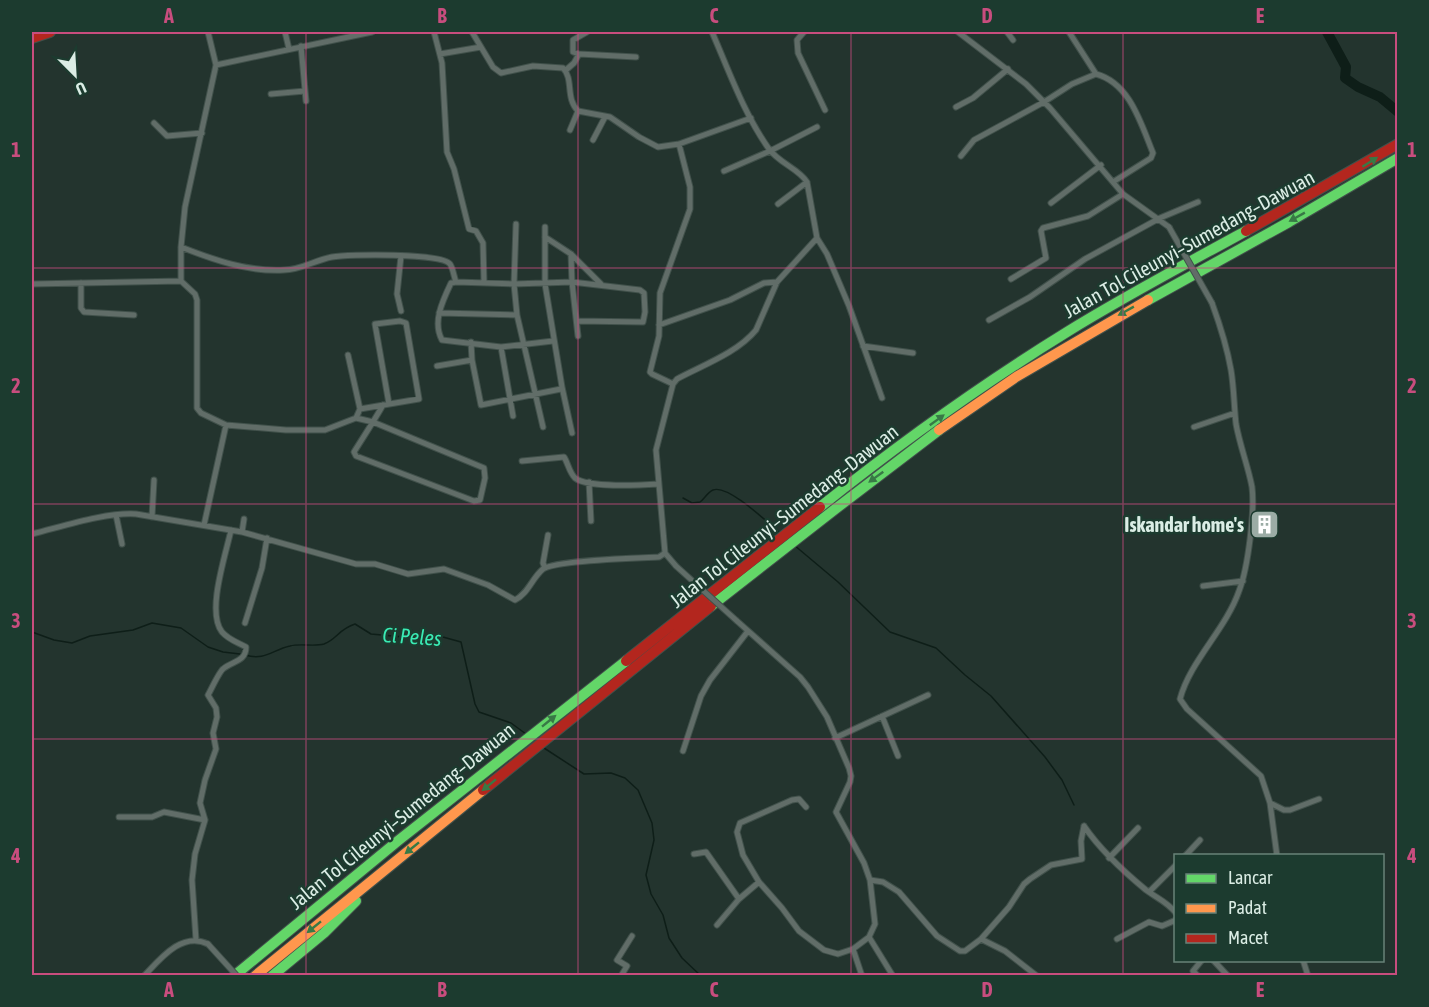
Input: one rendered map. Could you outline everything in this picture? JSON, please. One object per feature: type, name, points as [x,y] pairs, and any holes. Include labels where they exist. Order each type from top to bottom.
[{"type":"highway","points":[[32,38],[50,32]]},
{"type":"highway","name":"Jalan Tol Cileunyi–Sumedang–Dawuan","points":[[255,975],[431,832],[677,621],[832,497],[960,403],[1098,312],[1342,179],[1398,144]]},
{"type":"highway","name":"Jalan Tol Cileunyi–Sumedang–Dawuan","points":[[236,975],[421,823],[965,412],[1104,323],[1348,189],[1398,158]]},
{"type":"highway","points":[[272,975],[324,933],[392,864]]},
{"type":"highway","points":[[223,975],[297,923]]},
{"type":"street","points":[[181,281],[181,247],[185,207],[216,66],[208,32]]},
{"type":"street","points":[[285,32],[289,49]]},
{"type":"street","points":[[216,66],[372,32]]},
{"type":"street","points":[[434,32],[440,54],[447,152],[454,169],[469,229],[476,231],[483,243],[484,282]]},
{"type":"street","points":[[472,32],[493,67],[501,73],[533,66],[560,67],[568,74],[570,101],[578,111],[614,119],[658,147],[679,144],[751,118]]},
{"type":"street","points":[[571,32],[575,37]]},
{"type":"street","points":[[575,37],[587,32]]},
{"type":"street","points":[[712,32],[751,118],[770,151],[807,182],[817,238],[827,254],[849,306],[882,398]]},
{"type":"street","points":[[804,32],[796,44],[825,110]]},
{"type":"street","points":[[958,32],[1008,69],[1044,102],[1101,165],[1123,194],[1160,218],[1169,227],[1212,303],[1231,369],[1235,413],[1252,495],[1248,557],[1243,581],[1232,609],[1190,676],[1180,699],[1187,709],[1261,776],[1270,803],[1277,854]]},
{"type":"street","points":[[1007,32],[1013,40]]},
{"type":"street","points":[[1069,32],[1096,74],[1110,80],[1128,99],[1153,153],[1151,158],[1113,182]]},
{"type":"street","points":[[575,37],[572,49],[573,52],[579,54],[636,57]]},
{"type":"street","points":[[301,46],[306,101]]},
{"type":"street","points":[[440,54],[481,47]]},
{"type":"street","points":[[566,70],[579,54]]},
{"type":"street","points":[[956,107],[973,98],[1008,69]]},
{"type":"street","points":[[961,156],[974,141],[1072,84],[1096,74]]},
{"type":"street","points":[[271,94],[305,91]]},
{"type":"street","points":[[570,130],[578,111]]},
{"type":"street","points":[[593,140],[605,117]]},
{"type":"street","points":[[154,123],[171,136],[202,133]]},
{"type":"street","points":[[723,171],[770,151],[817,127]]},
{"type":"street","points":[[673,384],[651,373],[659,336],[660,293],[690,209],[691,199],[679,144]]},
{"type":"street","points":[[1051,203],[1101,165]]},
{"type":"street","points":[[778,204],[807,182]]},
{"type":"street","points":[[1011,279],[1046,258],[1041,231],[1043,228],[1088,216],[1123,194]]},
{"type":"street","points":[[988,320],[1030,297],[1085,259],[1160,218],[1198,202]]},
{"type":"street","points":[[516,224],[514,284],[517,315],[543,428]]},
{"type":"street","points":[[545,226],[545,284],[553,341],[572,433]]},
{"type":"street","points":[[545,237],[571,254],[601,284]]},
{"type":"street","points":[[806,807],[799,799],[795,799],[738,825],[737,832],[743,855],[759,882],[799,931],[824,950],[838,954],[853,949],[869,937],[875,924],[870,880],[858,850],[836,812],[851,776],[827,717],[805,683],[676,566],[665,553],[656,450],[657,438],[673,384],[677,379],[729,351],[756,330],[777,282],[817,238]]},
{"type":"street","points":[[181,247],[219,262],[254,269],[283,271],[300,268],[331,257],[360,255],[444,260],[451,264],[456,282]]},
{"type":"street","points":[[571,254],[578,336]]},
{"type":"street","points":[[401,256],[397,294],[401,311]]},
{"type":"street","points":[[32,284],[181,281],[195,294],[197,300],[197,408],[201,413],[226,425],[286,430],[325,430],[356,418],[373,422],[484,468],[485,478],[480,500],[474,501],[356,456],[354,452],[373,422],[386,404],[375,324],[400,321],[406,323],[420,397],[416,400],[386,404],[360,409]]},
{"type":"street","points":[[553,341],[501,347],[441,339],[439,313],[451,283],[456,282],[601,284],[642,291],[644,295],[644,320],[636,323],[577,321]]},
{"type":"street","points":[[659,324],[730,300],[764,283],[777,282]]},
{"type":"street","points":[[81,283],[81,308],[84,312],[134,315]]},
{"type":"street","points":[[439,313],[517,315]]},
{"type":"street","points":[[471,342],[472,360],[481,404],[562,387]]},
{"type":"street","points":[[863,346],[913,353]]},
{"type":"street","points":[[501,347],[513,417]]},
{"type":"street","points":[[348,355],[360,409],[356,418]]},
{"type":"street","points":[[436,366],[472,360]]},
{"type":"street","points":[[1194,427],[1235,413]]},
{"type":"street","points":[[204,525],[226,425]]},
{"type":"street","points":[[522,461],[564,457],[573,476],[578,480],[616,486],[659,484]]},
{"type":"street","points":[[152,517],[154,480]]},
{"type":"street","points":[[589,482],[591,521]]},
{"type":"street","points":[[32,534],[129,513],[242,532],[356,564],[375,564],[408,574],[444,569],[488,585],[515,600],[545,568],[573,562],[659,557],[665,553]]},
{"type":"street","points":[[116,516],[122,544]]},
{"type":"street","points":[[242,532],[244,519]]},
{"type":"street","points":[[196,940],[192,880],[195,854],[205,820],[200,803],[204,780],[216,749],[213,733],[218,717],[216,708],[208,695],[224,668],[242,658],[246,651],[246,647],[232,641],[221,631],[217,623],[215,604],[231,530]]},
{"type":"street","points":[[545,568],[543,563],[548,535]]},
{"type":"street","points":[[245,623],[262,568],[267,538]]},
{"type":"street","points":[[1203,586],[1243,581]]},
{"type":"street","points":[[682,751],[701,696],[710,680],[748,631]]},
{"type":"street","points":[[836,738],[928,695]]},
{"type":"street","points":[[882,716],[898,756]]},
{"type":"street","points":[[1270,803],[1284,810],[1290,810],[1319,799]]},
{"type":"street","points":[[119,818],[152,817],[164,812],[205,820]]},
{"type":"street","points":[[870,880],[883,882],[899,892],[937,936],[960,951],[970,949],[1009,907],[1029,879],[1051,865],[1082,859],[1081,842],[1084,826],[1109,858],[1149,892],[1162,898],[1174,911]]},
{"type":"street","points":[[1109,858],[1137,828]]},
{"type":"street","points":[[1186,854],[1200,840]]},
{"type":"street","points":[[694,854],[706,852],[739,898]]},
{"type":"street","points":[[1149,892],[1174,867]]},
{"type":"street","points":[[717,925],[739,898],[759,882]]},
{"type":"street","points":[[1117,939],[1149,922],[1162,926],[1174,921]]},
{"type":"street","points":[[621,975],[627,967],[617,960],[632,936]]},
{"type":"street","points":[[869,937],[893,975]]},
{"type":"street","points":[[981,939],[1014,957],[1036,975]]},
{"type":"street","points":[[144,975],[169,950],[196,940],[208,944],[236,975]]},
{"type":"street","points":[[853,949],[862,975]]},
{"type":"street","points":[[1198,975],[1193,971],[1200,962]]},
{"type":"street","points":[[1215,962],[1228,975]]},
{"type":"waterway","points":[[1327,32],[1346,67],[1345,78],[1380,97],[1398,112]]},
{"type":"waterway","points":[[683,498],[692,503],[700,502],[711,491],[720,490],[738,498],[779,532]]},
{"type":"waterway","points":[[794,545],[838,582],[890,632],[936,648],[991,696],[1045,757],[1062,780],[1074,805]]},
{"type":"waterway","name":"Ci Peles","points":[[32,632],[54,640],[72,643],[90,636],[133,630],[152,623],[181,628],[208,647],[240,654]]},
{"type":"waterway","name":"Ci Peles","points":[[245,655],[258,657],[294,645],[324,644],[355,624],[371,634],[414,638],[432,634],[461,642],[475,704],[479,712],[511,723],[526,734]]},
{"type":"waterway","name":"Ci Peles","points":[[544,748],[584,774],[611,773],[625,778],[638,790],[652,823],[654,840],[646,875],[651,894],[663,915],[669,938],[682,958],[701,976]]},
{"type":"traffic: fast","points":[[1148,300],[1289,222],[1398,158]]},
{"type":"traffic: fast","points":[[820,507],[941,416],[1035,352],[1156,280],[1246,231]]},
{"type":"traffic: fast","points":[[711,606],[939,430]]},
{"type":"traffic: fast","points":[[234,976],[399,840],[626,661]]},
{"type":"traffic: fast","points":[[272,976],[324,933],[356,901]]},
{"type":"traffic: slow","points":[[939,430],[1016,377],[1148,300]]},
{"type":"traffic: slow","points":[[255,976],[483,790]]},
{"type":"traffic: jam","points":[[32,38],[50,32]]},
{"type":"traffic: jam","points":[[1246,231],[1398,144]]},
{"type":"traffic: jam","points":[[626,661],[820,507]]},
{"type":"traffic: jam","points":[[483,790],[711,606]]},
{"type":"place","name":"Iskandar home's","points":[[1265,525]]}]
